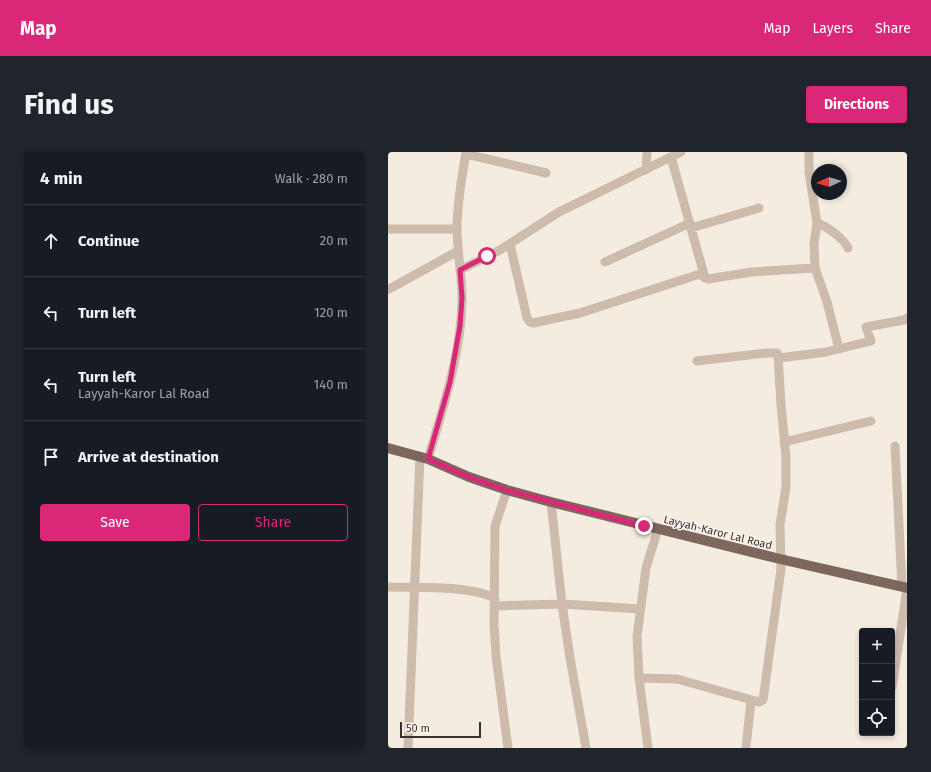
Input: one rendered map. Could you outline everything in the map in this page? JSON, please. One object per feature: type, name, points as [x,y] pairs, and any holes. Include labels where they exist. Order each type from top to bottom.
[{"type":"main road","name":"Layyah-Karor Lal Road","points":[[388,448],[424,458],[469,477],[506,490],[780,560],[905,588]]},
{"type":"street","points":[[646,170],[648,152]]},
{"type":"street","points":[[460,270],[510,244],[559,212],[681,152]]},
{"type":"street","points":[[809,152],[809,172],[817,223],[814,243],[815,268],[827,302],[839,349]]},
{"type":"street","points":[[408,748],[415,588],[424,458],[450,382],[460,326],[462,298],[457,218],[466,153],[546,174]]},
{"type":"street","points":[[671,157],[705,278]]},
{"type":"street","points":[[605,262],[690,225],[759,208]]},
{"type":"street","points":[[817,223],[830,230],[846,244],[848,248]]},
{"type":"street","points":[[388,229],[457,229]]},
{"type":"street","points":[[510,244],[527,318],[533,323],[580,313],[697,275],[705,278],[752,272],[815,268]]},
{"type":"street","points":[[389,289],[458,251]]},
{"type":"street","points":[[779,358],[826,352],[871,341],[866,327],[904,320],[907,318]]},
{"type":"street","points":[[639,678],[677,679],[759,702],[763,700],[780,569],[780,525],[786,487],[786,456],[779,358],[777,353],[774,353],[697,361]]},
{"type":"street","points":[[784,442],[871,421]]},
{"type":"street","points":[[895,446],[905,588],[895,664]]},
{"type":"street","points":[[506,490],[495,526],[495,603],[496,656],[508,748]]},
{"type":"street","points":[[551,502],[562,604],[586,748]]},
{"type":"street","points":[[648,748],[639,678],[637,636],[646,568],[658,529]]},
{"type":"street","points":[[388,587],[464,590],[489,594],[495,603]]},
{"type":"street","points":[[495,603],[562,604],[640,610]]},
{"type":"street","points":[[746,748],[751,700]]},
{"type":"route","points":[[487,256],[460,270],[462,298],[460,326],[450,382],[428,459],[469,477],[506,490],[644,526]]}]
